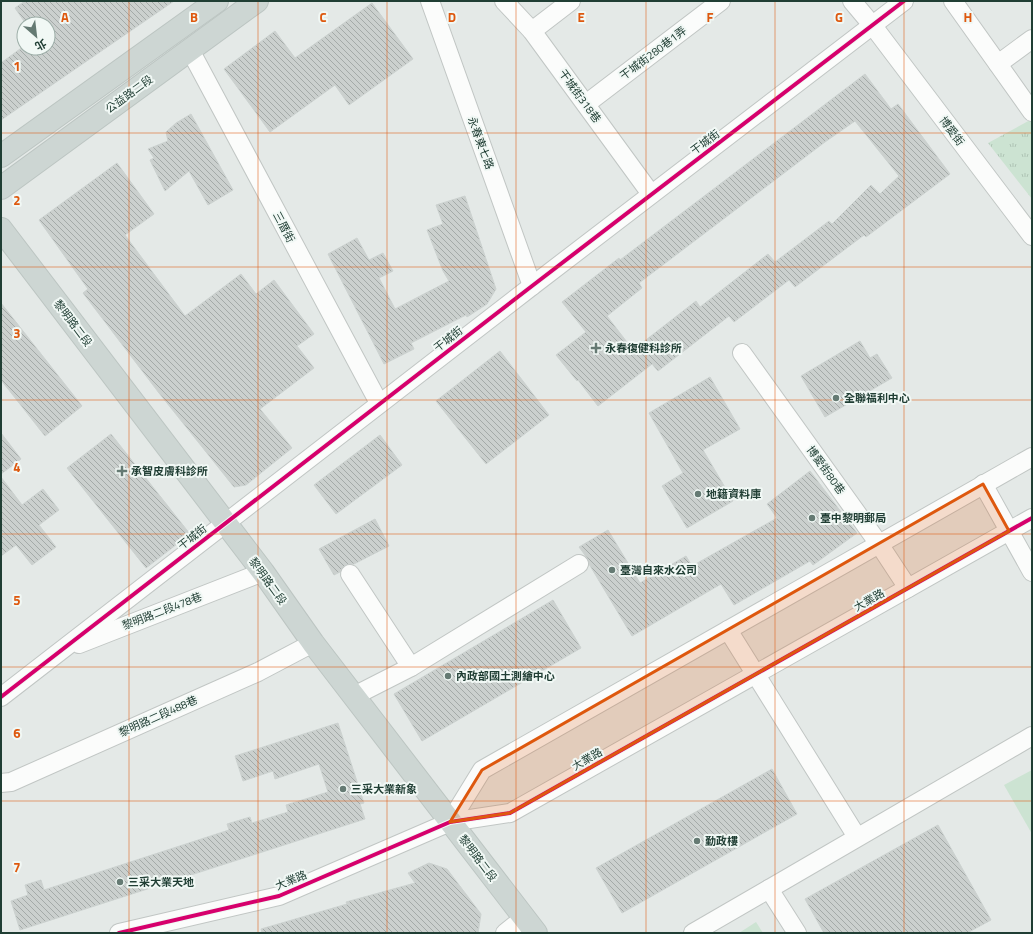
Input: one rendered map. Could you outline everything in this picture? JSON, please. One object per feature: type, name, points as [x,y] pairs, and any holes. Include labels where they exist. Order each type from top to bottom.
[{"type":"main road","points":[[1,156],[217,1]]},
{"type":"main road","name":"公益路二段","points":[[1,188],[257,1]]},
{"type":"main road","name":"黎明路二段","points":[[1,229],[263,572],[313,643],[530,926]]},
{"type":"street","name":"永春東七路","points":[[430,1],[532,286]]},
{"type":"street","name":"干城街318巷","points":[[504,1],[532,31],[651,194]]},
{"type":"street","points":[[532,31],[571,1]]},
{"type":"street","name":"干城街280巷1弄","points":[[586,104],[721,1]]},
{"type":"street","name":"博愛街","points":[[852,1],[873,26],[1032,236]]},
{"type":"street","name":"干城街","points":[[2,693],[61,650],[379,403],[904,1]]},
{"type":"street","points":[[953,1],[1032,112]]},
{"type":"street","points":[[998,64],[1032,39]]},
{"type":"street","name":"三厝街","points":[[190,50],[379,403]]},
{"type":"street","name":"博愛街80巷","points":[[742,353],[879,544],[908,588]]},
{"type":"street","points":[[450,822],[482,770],[1032,457]]},
{"type":"street","points":[[983,484],[1032,572]]},
{"type":"street","name":"大業路","points":[[118,933],[279,896],[450,822],[510,813],[1032,518]]},
{"type":"street","points":[[354,696],[411,667],[579,564]]},
{"type":"street","name":"黎明路二段478巷","points":[[61,650],[263,572]]},
{"type":"street","points":[[350,574],[411,667]]},
{"type":"street","points":[[728,630],[857,838]]},
{"type":"street","name":"黎明路二段488巷","points":[[1,783],[11,782],[251,675],[313,643]]},
{"type":"street","points":[[693,933],[1032,736]]},
{"type":"street","points":[[769,889],[797,933]]},
{"type":"street","points":[[505,933],[530,926]]},
{"type":"highlighted area","points":[[983,484],[1009,531],[510,813],[450,822],[482,770]]},
{"type":"green space","points":[[1032,119],[1032,199],[988,143]]},
{"type":"green space","points":[[1032,770],[1032,834],[1004,785]]},
{"type":"green space","points":[[756,922],[763,933],[739,933]]},
{"type":"building","points":[[25,1],[174,1],[1,120],[1,63],[16,52],[16,56],[56,56],[56,16],[20,16],[15,8]]},
{"type":"building","points":[[372,3],[413,59],[349,105],[335,85],[270,132],[224,69],[275,31],[295,58]]},
{"type":"building","points":[[865,74],[891,109],[898,104],[950,174],[866,237],[864,235],[795,287],[789,280],[734,322],[729,316],[658,371],[652,364],[598,406],[556,355],[586,332],[562,302],[619,258],[620,260]],"holes":[[[855,121],[899,176],[880,194],[871,185],[832,224],[829,221],[775,262],[768,254],[700,307],[696,301],[633,350],[607,316],[642,288],[639,283]]]},
{"type":"building","points":[[191,114],[233,190],[208,205],[189,171],[165,191],[150,160],[154,158],[148,149],[168,141],[166,132],[176,123]]},
{"type":"building","points":[[117,163],[154,214],[125,235],[185,316],[241,274],[256,294],[274,280],[314,334],[297,346],[314,368],[260,409],[292,448],[246,485],[234,487],[159,393],[83,293],[88,289],[39,220]]},
{"type":"building","points":[[465,196],[496,289],[487,304],[467,317],[466,315],[411,343],[414,349],[384,364],[328,254],[357,238],[369,260],[383,253],[393,271],[379,278],[395,309],[449,281],[443,271],[427,230],[443,224],[436,205]]},
{"type":"building","points":[[1,303],[82,406],[45,436],[1,380]]},
{"type":"building","name":"全聯福利中心","points":[[860,341],[870,358],[877,354],[892,378],[825,417],[801,376]]},
{"type":"building","points":[[500,351],[549,415],[486,464],[436,401]]},
{"type":"building","points":[[710,377],[740,429],[703,450],[733,501],[687,528],[662,486],[683,473],[649,413]]},
{"type":"building","points":[[1,433],[21,459],[1,474]]},
{"type":"building","points":[[111,434],[190,534],[146,568],[67,468]]},
{"type":"building","points":[[380,435],[402,465],[336,514],[314,485]]},
{"type":"building","points":[[810,471],[857,533],[813,565],[810,561],[734,605],[721,584],[632,636],[589,564],[588,559],[579,547],[608,530],[640,583],[686,556],[692,566],[777,518],[767,504]]},
{"type":"building","points":[[1,477],[22,505],[43,489],[59,510],[39,525],[56,547],[32,565],[16,545],[1,556]]},
{"type":"building","points":[[375,519],[389,546],[354,564],[345,565],[340,572],[334,575],[319,549]]},
{"type":"building","points":[[553,600],[581,648],[422,741],[394,694]]},
{"type":"building","points":[[338,723],[364,803],[360,804],[365,819],[20,930],[11,901],[28,895],[25,885],[41,880],[44,890],[229,830],[227,824],[250,817],[252,823],[288,812],[286,805],[328,792],[319,764],[275,779],[273,771],[243,781],[235,756]]},
{"type":"building","name":"勤政樓","points":[[772,769],[797,814],[622,913],[596,868]]},
{"type":"building","points":[[938,825],[991,920],[967,933],[824,933],[805,899]]},
{"type":"building","points":[[429,863],[447,869],[481,914],[478,933],[262,933],[261,929],[347,904],[346,902],[415,883],[408,873]]},
{"type":"cycle path","points":[[1,697],[532,286],[904,1]]},
{"type":"cycle path","points":[[119,933],[279,896],[450,822],[510,813],[1032,518]]},
{"type":"place","name":"永春復健科診所","points":[[596,348]]},
{"type":"place","name":"全聯福利中心","points":[[836,398]]},
{"type":"place","name":"承智皮膚科診所","points":[[122,471]]},
{"type":"place","name":"地籍資料庫","points":[[698,494]]},
{"type":"place","name":"臺中黎明郵局","points":[[812,518]]},
{"type":"place","name":"臺灣自來水公司","points":[[612,570]]},
{"type":"place","name":"內政部國土測繪中心","points":[[448,676]]},
{"type":"place","name":"三采大業新象","points":[[343,789]]},
{"type":"place","name":"勤政樓","points":[[697,841]]},
{"type":"place","name":"三采大業天地","points":[[120,882]]}]
